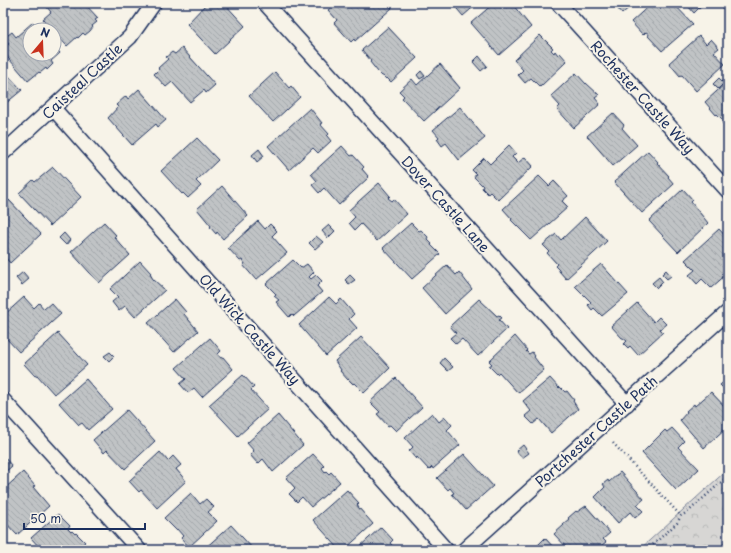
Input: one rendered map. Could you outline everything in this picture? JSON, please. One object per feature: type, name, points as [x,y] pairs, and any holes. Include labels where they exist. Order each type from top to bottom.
[{"type":"street","name":"Caisteal Castle","points":[[3,153],[130,37],[154,3]]},
{"type":"street","name":"Dover Castle Lane","points":[[265,3],[626,404]]},
{"type":"street","name":"Rochester Castle Way","points":[[558,3],[728,191]]},
{"type":"street","name":"Old Wick Castle Way","points":[[53,108],[446,550]]},
{"type":"street","name":"Portchester Castle Path","points":[[464,550],[728,312]]},
{"type":"street","points":[[3,400],[139,550]]},
{"type":"path","points":[[613,442],[681,516]]},
{"type":"path","points":[[647,550],[677,523],[681,516],[689,511],[728,476]]},
{"type":"green space","points":[[728,469],[728,550],[639,550]]},
{"type":"building","points":[[50,3],[84,3],[98,18],[95,20],[97,22],[85,35],[83,33],[67,46],[62,41],[62,22],[45,22],[43,19],[51,12],[46,6]]},
{"type":"building","points":[[207,3],[209,5],[211,3],[224,3],[245,26],[215,54],[187,24]]},
{"type":"building","points":[[336,3],[388,3],[392,8],[355,41],[354,39],[351,42],[334,23],[337,20],[328,10]]},
{"type":"building","points":[[452,3],[478,3],[463,16]]},
{"type":"building","points":[[494,3],[514,3],[513,5],[531,27],[499,55],[471,23]]},
{"type":"building","points":[[613,3],[634,3],[622,14]]},
{"type":"building","points":[[652,3],[673,3],[693,24],[662,51],[648,36],[649,34],[646,32],[643,35],[631,22]]},
{"type":"building","points":[[691,3],[700,3],[702,5],[694,13],[688,6]]},
{"type":"building","points":[[388,27],[417,58],[391,82],[378,72],[362,50]]},
{"type":"building","points":[[12,32],[16,37],[22,32],[22,62],[52,62],[53,64],[47,70],[46,68],[40,73],[39,72],[28,81],[3,52],[3,49],[9,44],[4,38]]},
{"type":"building","points":[[540,35],[553,48],[551,50],[554,53],[555,51],[558,55],[560,53],[567,61],[540,87],[531,78],[525,83],[518,75],[523,70],[514,60]]},
{"type":"building","points":[[699,36],[706,44],[711,39],[719,48],[714,52],[725,64],[696,91],[669,63]]},
{"type":"building","points":[[182,48],[215,85],[206,93],[204,90],[190,102],[172,82],[166,87],[154,74],[168,59],[166,57],[172,52],[175,54]]},
{"type":"building","points":[[479,56],[487,66],[481,71],[473,62]]},
{"type":"building","points":[[440,64],[460,88],[424,121],[402,98],[404,96],[399,91],[412,79],[417,85]]},
{"type":"building","points":[[3,70],[22,90],[5,104],[3,104]]},
{"type":"building","points":[[421,71],[425,76],[420,79],[417,75]]},
{"type":"building","points":[[275,72],[289,88],[291,86],[300,97],[273,122],[249,96]]},
{"type":"building","points":[[576,73],[599,95],[595,98],[600,104],[574,128],[557,109],[560,106],[551,96]]},
{"type":"building","points":[[719,78],[724,83],[718,89],[713,84]]},
{"type":"building","points":[[728,81],[728,129],[722,123],[724,121],[717,114],[716,115],[705,102]]},
{"type":"building","points":[[139,89],[166,120],[158,127],[156,124],[132,145],[108,118],[118,107],[116,105],[126,96],[128,99]]},
{"type":"building","points":[[460,107],[485,138],[459,160],[446,143],[442,146],[437,139],[439,137],[433,130]]},
{"type":"building","points":[[310,108],[322,123],[320,124],[329,134],[327,136],[331,141],[318,153],[313,148],[289,170],[268,146]]},
{"type":"building","points":[[613,113],[624,125],[622,128],[637,145],[613,166],[587,136]]},
{"type":"building","points":[[197,138],[218,160],[196,181],[201,186],[188,198],[183,193],[182,194],[161,171]]},
{"type":"building","points":[[509,145],[516,153],[512,157],[518,163],[525,157],[533,166],[498,200],[490,192],[488,194],[482,188],[483,186],[474,177],[476,174],[472,170],[484,158],[490,164]]},
{"type":"building","points":[[342,146],[364,167],[362,169],[368,178],[339,205],[324,188],[319,193],[312,185],[317,181],[311,174]]},
{"type":"building","points":[[259,149],[264,156],[257,162],[252,155]]},
{"type":"building","points":[[648,151],[674,184],[642,213],[614,182]]},
{"type":"building","points":[[53,167],[81,197],[50,226],[19,193],[33,180],[35,182]]},
{"type":"building","points":[[539,176],[549,186],[554,181],[556,183],[568,196],[562,201],[568,207],[531,240],[511,220],[512,219],[503,209]]},
{"type":"building","points":[[379,183],[390,196],[388,198],[392,201],[394,199],[407,214],[377,241],[361,224],[355,230],[349,223],[355,217],[349,210]]},
{"type":"building","points":[[222,186],[248,216],[223,239],[217,232],[216,234],[197,209]]},
{"type":"building","points":[[683,189],[693,200],[691,202],[708,223],[678,252],[649,221]]},
{"type":"building","points":[[9,200],[41,234],[10,263],[3,255],[3,206]]},
{"type":"building","points":[[585,217],[607,241],[566,279],[555,266],[557,264],[547,253],[549,251],[543,245],[556,234],[561,240]]},
{"type":"building","points":[[258,221],[265,229],[270,224],[277,231],[272,236],[287,253],[256,280],[243,265],[245,264],[242,260],[240,261],[228,248]]},
{"type":"building","points":[[104,222],[116,235],[114,237],[130,255],[99,283],[71,252]]},
{"type":"building","points":[[411,223],[428,237],[427,239],[432,244],[431,245],[440,254],[412,279],[383,248]]},
{"type":"building","points":[[329,225],[335,231],[328,238],[322,231]]},
{"type":"building","points":[[719,229],[728,239],[728,273],[711,288],[702,279],[697,284],[689,275],[695,270],[685,260]]},
{"type":"building","points":[[64,233],[70,240],[66,245],[59,238]]},
{"type":"building","points":[[316,236],[323,242],[315,249],[309,243]]},
{"type":"building","points":[[293,260],[301,268],[307,264],[314,272],[309,277],[311,279],[316,275],[322,281],[317,286],[322,292],[294,316],[292,314],[289,317],[276,302],[279,300],[274,296],[276,294],[266,284]]},
{"type":"building","points":[[140,261],[151,273],[150,274],[153,279],[165,290],[135,317],[125,306],[119,311],[112,302],[118,297],[110,289]]},
{"type":"building","points":[[601,264],[628,294],[602,316],[594,308],[592,310],[588,305],[591,302],[575,286]]},
{"type":"building","points":[[447,265],[456,275],[459,272],[472,289],[445,314],[422,288]]},
{"type":"building","points":[[666,270],[671,276],[667,279],[662,274]]},
{"type":"building","points":[[23,272],[29,279],[22,285],[16,278]]},
{"type":"building","points":[[350,275],[355,280],[349,284],[345,280]]},
{"type":"building","points":[[659,277],[663,282],[657,288],[652,283]]},
{"type":"building","points":[[24,297],[34,308],[39,303],[44,309],[51,303],[61,314],[19,352],[5,337],[3,338],[3,316]]},
{"type":"building","points":[[329,297],[336,304],[341,299],[354,314],[349,319],[357,328],[326,356],[299,325]]},
{"type":"building","points":[[175,299],[186,312],[184,314],[198,331],[174,352],[148,323]]},
{"type":"building","points":[[479,299],[497,316],[499,315],[502,318],[499,320],[507,329],[478,356],[462,339],[456,344],[450,338],[456,333],[450,326]]},
{"type":"building","points":[[637,303],[654,322],[659,317],[666,324],[660,329],[663,332],[638,355],[630,346],[628,348],[624,344],[627,341],[622,338],[611,326]]},
{"type":"building","points":[[58,333],[87,365],[54,394],[37,375],[35,376],[24,364]]},
{"type":"building","points":[[515,336],[529,354],[532,352],[544,370],[518,393],[499,372],[497,374],[489,366],[492,364],[489,361]]},
{"type":"building","points":[[361,337],[390,368],[364,393],[354,383],[353,384],[348,380],[340,371],[341,370],[335,361]]},
{"type":"building","points":[[210,338],[221,351],[218,354],[221,358],[223,357],[233,369],[202,397],[194,388],[188,393],[180,384],[186,379],[176,368]]},
{"type":"building","points":[[110,352],[114,356],[109,361],[104,356]]},
{"type":"building","points":[[444,358],[453,367],[448,371],[440,363]]},
{"type":"building","points":[[728,371],[728,393],[720,385],[726,380],[723,376]]},
{"type":"building","points":[[243,375],[254,387],[251,390],[268,409],[238,436],[209,405]]},
{"type":"building","points":[[396,378],[422,407],[396,431],[390,425],[388,426],[377,414],[380,412],[370,402]]},
{"type":"building","points":[[550,378],[559,388],[560,387],[565,392],[567,391],[574,400],[573,401],[578,409],[551,433],[539,419],[533,424],[525,416],[531,411],[523,401]]},
{"type":"building","points":[[86,379],[112,409],[88,430],[82,423],[79,425],[59,403]]},
{"type":"building","points":[[711,392],[728,410],[728,426],[704,448],[680,420],[687,412],[686,411],[694,404],[695,406]]},
{"type":"building","points":[[127,410],[155,441],[125,469],[107,450],[104,453],[93,440]]},
{"type":"building","points":[[432,413],[439,422],[445,417],[452,425],[447,430],[460,445],[433,469],[432,467],[429,470],[409,451],[413,447],[405,438]]},
{"type":"building","points":[[278,415],[303,445],[273,472],[263,459],[258,464],[250,455],[254,451],[247,443]]},
{"type":"building","points":[[672,428],[684,441],[678,447],[699,469],[676,490],[642,453],[665,430],[667,432]]},
{"type":"building","points":[[523,445],[529,453],[522,458],[516,451]]},
{"type":"building","points":[[160,452],[168,461],[173,456],[181,465],[176,469],[186,481],[157,508],[141,490],[139,492],[129,481]]},
{"type":"building","points":[[313,454],[324,466],[322,468],[325,472],[326,471],[329,474],[331,472],[340,482],[311,507],[302,497],[297,502],[289,494],[295,488],[286,478]]},
{"type":"building","points":[[464,454],[493,486],[466,510],[452,494],[454,493],[450,488],[448,490],[437,478]]},
{"type":"building","points":[[3,456],[12,466],[3,474]]},
{"type":"building","points":[[23,472],[49,506],[17,535],[3,520],[3,490]]},
{"type":"building","points":[[620,472],[644,499],[637,505],[643,511],[635,518],[630,512],[618,523],[595,497],[605,487],[603,484],[608,480],[609,482]]},
{"type":"building","points":[[347,490],[359,503],[357,505],[359,508],[373,524],[344,550],[340,550],[313,520]]},
{"type":"building","points":[[191,493],[200,504],[206,499],[214,507],[208,512],[217,521],[189,547],[181,538],[183,536],[177,529],[176,530],[164,518]]},
{"type":"building","points":[[586,506],[610,533],[603,539],[606,542],[597,549],[594,547],[591,550],[569,550],[554,534],[576,511],[577,512]]},
{"type":"building","points":[[58,514],[70,526],[68,529],[75,534],[76,533],[85,542],[76,550],[38,550],[40,548],[31,538]]},
{"type":"building","points":[[231,525],[254,550],[203,550]]},
{"type":"building","points":[[381,527],[393,540],[390,543],[396,550],[356,550]]},
{"type":"building","points":[[545,538],[556,550],[534,549]]}]
